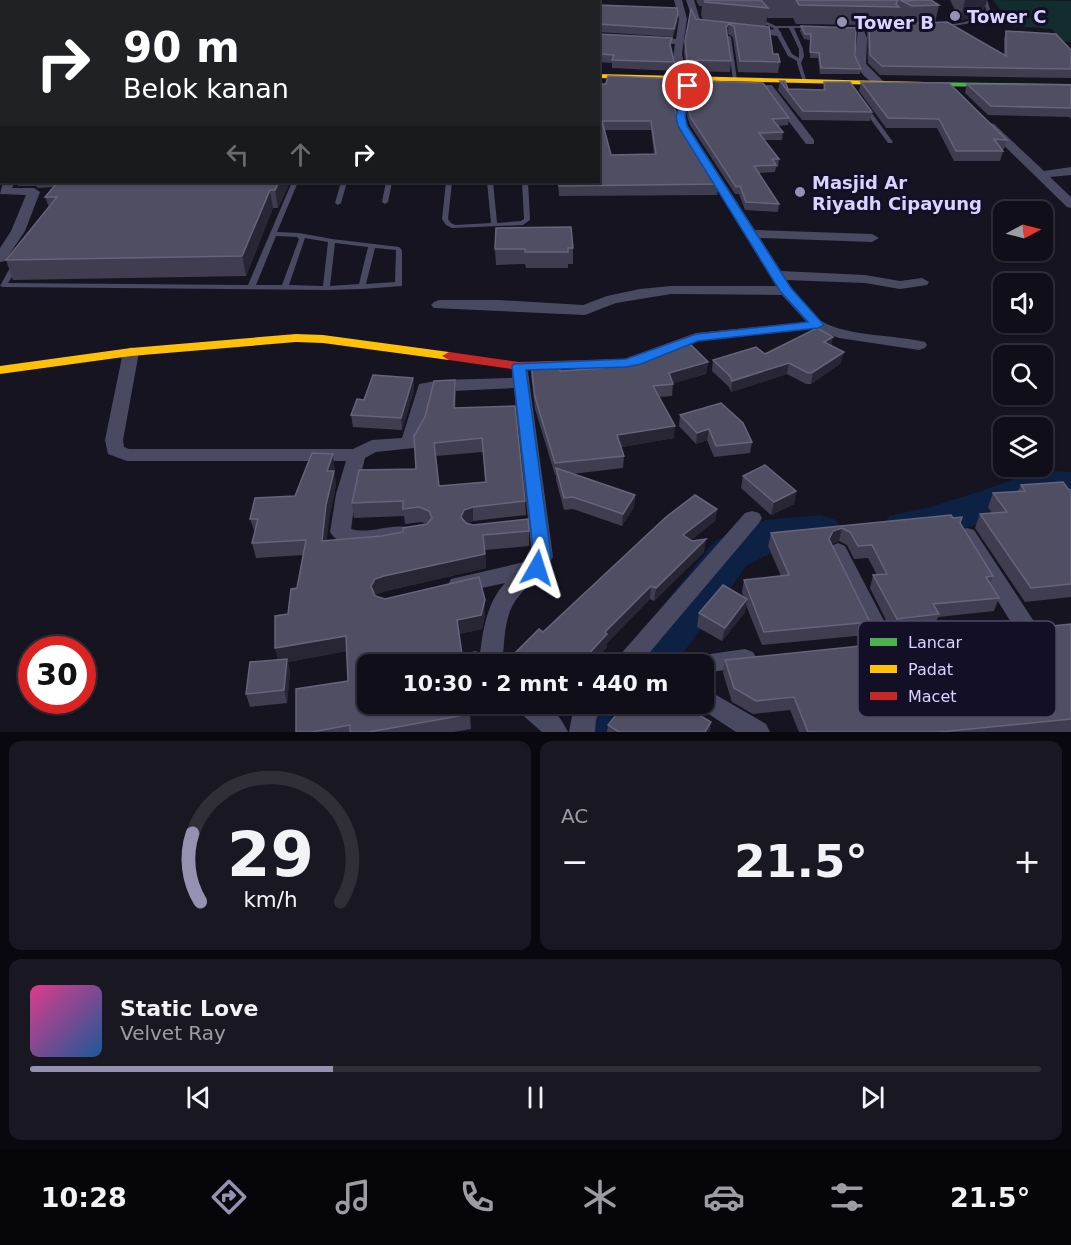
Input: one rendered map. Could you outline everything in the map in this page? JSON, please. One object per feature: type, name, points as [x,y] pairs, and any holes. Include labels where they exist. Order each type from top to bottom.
[{"type":"main road","points":[[600,76],[768,87],[957,94],[988,88],[1071,86]]},
{"type":"main road","points":[[600,82],[693,83],[735,80],[879,83],[1071,92]]},
{"type":"main road","points":[[0,370],[131,352],[296,338],[520,375],[636,361],[696,338],[818,325]]},
{"type":"street","points":[[678,0],[683,11],[681,42],[677,52],[693,83],[680,116],[683,126],[786,291],[818,325],[836,333],[919,345]]},
{"type":"street","points":[[690,0],[698,25],[731,33]]},
{"type":"street","points":[[694,10],[704,11]]},
{"type":"street","points":[[672,11],[683,11]]},
{"type":"street","points":[[744,30],[777,30]]},
{"type":"street","points":[[861,33],[863,38],[861,64],[879,83]]},
{"type":"street","points":[[634,39],[681,42]]},
{"type":"street","points":[[768,87],[810,142]]},
{"type":"street","points":[[985,121],[1071,204]]},
{"type":"street","points":[[1046,180],[1071,171]]},
{"type":"street","points":[[1046,180],[1071,184]]},
{"type":"street","points":[[0,258],[18,231],[34,192],[4,191],[8,183]]},
{"type":"street","points":[[751,234],[872,238]]},
{"type":"street","points":[[777,275],[865,279],[900,285],[922,282]]},
{"type":"street","points":[[439,305],[499,305],[572,310],[597,306],[621,297],[671,290],[786,291]]},
{"type":"street","points":[[131,352],[114,440],[115,450],[127,455],[357,455],[372,446],[408,444],[415,430],[425,388],[520,375],[543,557],[537,568],[509,591],[504,600],[495,633],[492,654]]},
{"type":"street","points":[[357,455],[346,494],[340,532],[343,536],[357,539],[421,531]]},
{"type":"street","points":[[645,654],[752,518]]},
{"type":"street","points":[[517,525],[538,523]]},
{"type":"street","points":[[967,535],[1033,621]]},
{"type":"street","points":[[838,551],[873,621]]},
{"type":"street","points":[[444,589],[537,568]]},
{"type":"street","points":[[714,662],[768,657]]},
{"type":"street","points":[[714,704],[757,732]]},
{"type":"street","points":[[539,714],[550,723],[555,732]]},
{"type":"street","points":[[582,732],[585,714]]},
{"type":"lane","points":[[761,0],[756,4],[758,15],[763,22],[777,30],[790,55],[799,60],[806,82]]},
{"type":"lane","points":[[938,27],[966,23],[985,16],[988,9],[985,0]]},
{"type":"lane","points":[[777,30],[791,27],[813,27]]},
{"type":"lane","points":[[791,27],[801,49],[802,56],[799,60]]},
{"type":"lane","points":[[847,28],[880,28]]},
{"type":"lane","points":[[731,33],[735,80]]},
{"type":"lane","points":[[858,97],[890,142]]},
{"type":"lane","points":[[251,287],[294,183]]},
{"type":"lane","points":[[338,203],[344,183]]},
{"type":"lane","points":[[385,201],[389,183]]},
{"type":"lane","points":[[449,183],[445,219],[454,227],[516,224],[527,220],[525,183]]},
{"type":"lane","points":[[490,183],[494,225]]},
{"type":"lane","points":[[20,257],[3,285],[326,288],[399,284],[399,250],[393,247],[274,234]]},
{"type":"lane","points":[[285,287],[302,239],[299,235]]},
{"type":"lane","points":[[326,288],[332,242]]},
{"type":"lane","points":[[362,287],[372,246]]},
{"type":"green space","points":[[993,0],[1071,1],[1071,42],[1063,41],[1052,29],[1013,26]]},
{"type":"building","points":[[705,0],[761,0],[768,8],[705,2]]},
{"type":"building","points":[[796,0],[898,0],[896,4],[899,7],[799,5]]},
{"type":"building","points":[[900,0],[931,0],[939,5],[912,6]]},
{"type":"building","points":[[600,5],[677,8],[674,29],[600,24]]},
{"type":"building","points":[[691,9],[696,19],[769,27],[773,54],[778,54],[780,62],[740,61],[734,26],[729,24],[726,27],[731,61],[687,60],[685,41]]},
{"type":"building","points":[[947,22],[1006,56],[1006,31],[1056,34],[1071,50],[1071,69],[882,66],[870,55],[869,25]]},
{"type":"building","points":[[801,26],[856,28],[855,56],[861,69],[821,68],[819,53],[810,52],[811,34],[805,34]]},
{"type":"building","points":[[600,34],[672,38],[670,44],[674,62],[612,60],[614,55],[600,54]]},
{"type":"building","points":[[608,76],[682,79],[674,106],[677,117],[719,184],[559,186],[558,183],[600,183],[600,84],[606,84]],"holes":[[[602,121],[651,121],[656,154],[611,155]]]},
{"type":"building","points":[[696,81],[763,83],[789,118],[772,119],[783,132],[759,133],[779,159],[772,159],[776,165],[754,166],[779,204],[746,202],[740,186],[736,187],[691,118],[688,109]]},
{"type":"building","points":[[780,81],[785,81],[788,89],[825,90],[824,82],[850,82],[872,112],[803,111]]},
{"type":"building","points":[[861,82],[949,83],[1007,140],[994,139],[1003,151],[956,151],[939,119],[888,118]]},
{"type":"building","points":[[967,84],[1071,85],[1071,108],[991,106]]},
{"type":"building","points":[[57,183],[278,183],[275,190],[270,190],[242,256],[6,260],[57,197],[45,197]]},
{"type":"building","points":[[571,227],[573,248],[568,248],[568,252],[495,249],[496,228]]},
{"type":"building","points":[[817,328],[833,337],[824,342],[844,352],[813,372],[808,373],[789,363],[732,381],[730,376],[713,360],[756,347],[765,354]]},
{"type":"building","points":[[686,340],[708,362],[669,373],[673,384],[653,386],[675,426],[617,435],[624,456],[555,463],[535,397],[531,363],[558,362],[560,371],[603,368],[601,361],[627,360],[662,353],[660,351]]},
{"type":"building","points":[[373,375],[413,378],[401,418],[351,415],[357,399],[364,400]]},
{"type":"building","points":[[455,380],[454,408],[515,406],[525,501],[473,507],[464,510],[461,517],[466,523],[473,525],[528,519],[529,531],[483,535],[485,554],[375,579],[371,586],[375,596],[385,599],[479,577],[485,600],[481,615],[457,620],[462,654],[357,654],[357,714],[470,714],[369,732],[350,732],[350,725],[312,732],[296,732],[296,689],[348,681],[346,636],[275,648],[275,616],[288,614],[291,589],[297,588],[306,540],[252,543],[258,519],[250,519],[255,498],[295,496],[312,453],[333,454],[327,471],[334,471],[326,505],[322,541],[382,536],[403,532],[403,528],[427,524],[432,518],[429,511],[419,507],[403,509],[403,501],[352,503],[359,470],[416,469],[414,436],[425,417],[434,381]],"holes":[[[482,438],[486,482],[439,486],[434,443]]]},
{"type":"building","points":[[721,403],[743,423],[752,442],[716,446],[709,429],[697,433],[680,415]]},
{"type":"building","points":[[765,465],[796,491],[774,502],[743,476]]},
{"type":"building","points":[[556,468],[635,495],[623,514],[573,497],[564,498]]},
{"type":"building","points":[[1063,482],[1071,490],[1071,584],[1031,588],[980,514],[1007,512],[993,493],[1025,491],[1021,485]]},
{"type":"building","points":[[695,495],[717,509],[683,535],[692,541],[706,539],[656,588],[651,586],[605,632],[607,634],[589,654],[514,654],[539,629],[543,632],[666,517]]},
{"type":"building","points":[[951,515],[953,518],[962,517],[960,523],[993,576],[986,577],[999,598],[933,604],[939,614],[897,619],[873,575],[887,574],[872,545],[858,546],[850,532],[842,528],[833,531],[829,539],[870,621],[764,632],[744,580],[789,575],[771,533]]},
{"type":"building","points":[[723,585],[747,599],[725,628],[699,613]]},
{"type":"building","points":[[1071,624],[1071,719],[940,732],[808,732],[794,697],[756,701],[734,688],[725,660],[858,646],[858,717],[1056,717],[1056,626]]},
{"type":"building","points":[[287,659],[284,690],[246,694],[250,662]]},
{"type":"building","points":[[617,714],[697,714],[711,722],[705,732],[619,732],[608,725]]},
{"type":"waterway","points":[[905,527],[931,523],[997,502],[1039,484],[1071,486]]},
{"type":"waterway","points":[[654,654],[731,553],[765,536],[820,531]]},
{"type":"waterway","points":[[602,732],[613,714]]},
{"type":"traffic: fast","points":[[925,84],[1071,86]]},
{"type":"traffic: slow","points":[[600,76],[925,84]]},
{"type":"traffic: slow","points":[[0,370],[131,352],[296,338],[323,339],[449,356]]},
{"type":"traffic: jam","points":[[449,356],[519,366],[626,363],[696,337],[817,325]]},
{"type":"place","name":"Tower C","points":[[955,16]]},
{"type":"place","name":"Tower B","points":[[842,22]]},
{"type":"place","name":"Masjid Ar Riyadh Cipayung","points":[[800,192]]},
{"type":"route","points":[[537,568],[543,557],[519,366],[626,363],[696,338],[818,325],[786,291],[710,165],[683,126],[680,116],[688,86]]}]
